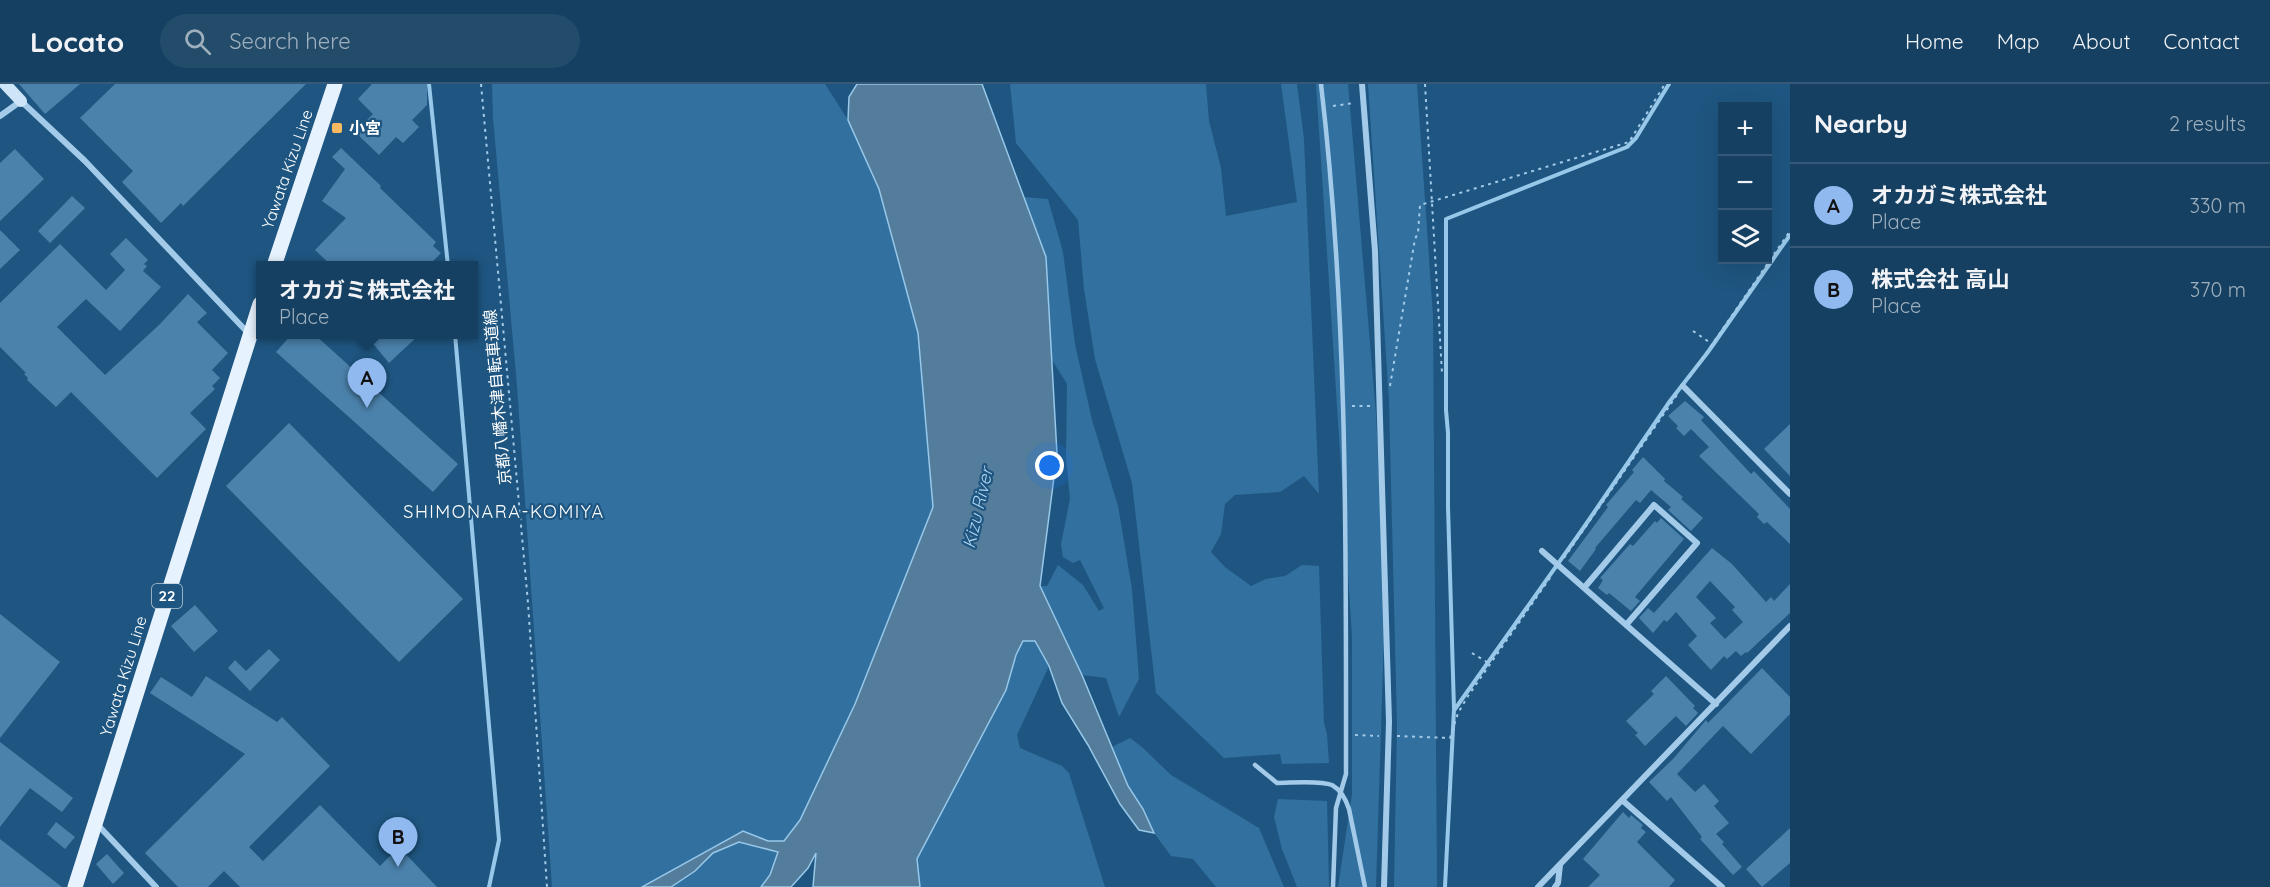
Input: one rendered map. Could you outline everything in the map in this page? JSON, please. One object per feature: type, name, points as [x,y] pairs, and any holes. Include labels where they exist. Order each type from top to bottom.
[{"type":"main road","name":"Yawata Kizu Line","points":[[276,261],[335,84]]},
{"type":"main road","name":"Yawata Kizu Line","points":[[75,887],[256,319]]},
{"type":"street","points":[[5,84],[85,161],[250,336]]},
{"type":"street","points":[[1362,84],[1375,252],[1381,405],[1389,722],[1384,887]]},
{"type":"street","points":[[0,116],[21,101]]},
{"type":"street","points":[[1683,386],[1790,494]]},
{"type":"street","points":[[1584,588],[1654,505],[1697,543],[1626,625]]},
{"type":"street","points":[[1542,551],[1716,704]]},
{"type":"street","points":[[1538,887],[1790,626]]},
{"type":"street","points":[[1622,800],[1722,887]]},
{"type":"street","points":[[96,823],[156,887]]},
{"type":"street","points":[[1555,887],[1558,883],[1560,865]]},
{"type":"lane","points":[[1321,84],[1335,257],[1346,471],[1346,774],[1336,808],[1333,887]]},
{"type":"lane","points":[[1255,765],[1277,783],[1332,785],[1345,797],[1365,887]]},
{"type":"path","name":"京都八幡木津自転車道線","points":[[481,84],[528,603],[547,887]]},
{"type":"path","points":[[1425,84],[1442,373]]},
{"type":"path","points":[[1342,407],[1381,405],[1387,400],[1415,239],[1418,233],[1420,205],[1629,142],[1665,84]]},
{"type":"path","points":[[1324,108],[1364,102]]},
{"type":"path","points":[[1450,738],[1458,713],[1490,664],[1790,231]]},
{"type":"path","points":[[1693,331],[1712,344]]},
{"type":"path","points":[[1472,653],[1490,664]]},
{"type":"shaded area","points":[[492,84],[825,84],[848,120],[879,189],[918,333],[933,507],[855,704],[800,820],[784,841],[768,841],[742,831],[642,887],[552,887],[517,386],[493,118]]},
{"type":"shaded area","points":[[1010,84],[1206,84],[1209,121],[1221,168],[1226,216],[1297,202],[1281,84],[1297,84],[1304,139],[1319,494],[1304,476],[1280,492],[1235,495],[1225,504],[1221,534],[1211,552],[1225,567],[1251,586],[1266,579],[1285,576],[1302,565],[1319,566],[1324,723],[1329,763],[1282,764],[1280,754],[1224,758],[1156,693],[1132,483],[1095,359],[1084,289],[1078,220],[1016,143]]},
{"type":"shaded area","points":[[1316,84],[1348,84],[1376,414],[1385,604],[1376,887],[1338,887],[1352,794],[1352,636]]},
{"type":"shaded area","points":[[1368,84],[1417,84],[1433,316],[1437,887],[1394,887],[1397,725],[1389,401]]},
{"type":"shaded area","points":[[1024,197],[1048,199],[1063,252],[1075,344],[1092,420],[1118,506],[1132,589],[1139,679],[1119,717],[1106,678],[1082,675],[1040,586],[1047,586],[1058,565],[1083,585],[1099,611],[1104,608],[1080,560],[1073,563],[1063,557],[1061,544],[1070,499],[1066,458],[1067,384],[1052,360],[1046,257]]},
{"type":"shaded area","points":[[1022,641],[1035,641],[1049,666],[1017,735],[1020,748],[1062,766],[1069,773],[1105,887],[920,887],[917,859],[1006,690]]},
{"type":"shaded area","points":[[1130,738],[1171,775],[1259,828],[1284,887],[1216,887],[1193,859],[1171,856],[1154,833],[1143,809],[1128,786],[1112,747]]},
{"type":"shaded area","points":[[1278,799],[1327,801],[1329,887],[1297,887],[1282,849],[1274,817]]},
{"type":"shaded area","points":[[739,842],[779,852],[770,875],[761,887],[671,887],[695,871],[713,853]]},
{"type":"water","name":"Kizu River","points":[[857,84],[982,84],[1046,257],[1057,454],[1040,586],[1082,675],[1128,786],[1143,809],[1154,833],[1139,830],[1120,804],[1062,703],[1049,666],[1035,641],[1023,641],[1016,655],[1006,690],[917,859],[920,887],[813,887],[816,853],[808,868],[791,887],[761,887],[770,875],[778,852],[739,842],[713,853],[695,871],[671,887],[642,887],[743,831],[768,841],[784,841],[800,820],[855,704],[933,507],[918,333],[879,189],[848,120],[849,97]]},
{"type":"building","points":[[19,84],[80,84],[45,114]]},
{"type":"building","points":[[115,84],[306,84],[183,206],[181,203],[161,223],[122,182],[133,171],[80,118]]},
{"type":"building","points":[[372,84],[427,84],[427,105],[412,120],[419,127],[403,143],[396,137],[379,155],[355,132],[373,114],[358,99]]},
{"type":"building","points":[[341,148],[436,242],[433,246],[441,253],[433,261],[327,261],[315,250],[346,218],[322,201],[345,169],[332,157]]},
{"type":"building","points":[[15,149],[44,179],[0,221],[0,163]]},
{"type":"building","points":[[72,196],[85,208],[50,243],[38,231]]},
{"type":"building","points":[[0,230],[20,250],[0,269]]},
{"type":"building","points":[[126,238],[148,260],[144,264],[147,266],[143,271],[161,287],[120,331],[86,299],[57,327],[105,375],[160,324],[188,294],[207,313],[197,322],[228,353],[212,370],[220,378],[212,386],[215,389],[190,413],[206,429],[157,478],[71,392],[56,407],[27,380],[24,374],[26,373],[0,347],[0,303],[60,244],[106,290],[125,270],[110,254]]},
{"type":"building","points":[[288,339],[320,339],[458,464],[433,492],[276,352]]},
{"type":"building","points":[[369,339],[415,339],[389,363]]},
{"type":"building","points":[[1685,401],[1704,417],[1701,420],[1751,474],[1754,471],[1790,509],[1790,544],[1767,522],[1764,524],[1757,517],[1759,514],[1699,456],[1709,447],[1691,429],[1684,436],[1676,428],[1678,426],[1668,416]]},
{"type":"building","points":[[289,423],[463,599],[399,662],[226,486]]},
{"type":"building","points":[[1790,424],[1790,476],[1764,449]]},
{"type":"building","points":[[1643,457],[1665,479],[1664,481],[1683,497],[1681,499],[1703,518],[1691,531],[1668,510],[1671,507],[1651,490],[1640,503],[1636,500],[1595,548],[1580,571],[1568,561],[1608,507],[1606,505],[1634,472],[1632,470]]},
{"type":"building","points":[[1661,518],[1684,539],[1635,597],[1640,601],[1631,611],[1609,593],[1607,595],[1598,588],[1603,580],[1600,578],[1630,544],[1633,546],[1655,521],[1657,523]]},
{"type":"building","points":[[1712,548],[1732,564],[1766,602],[1771,597],[1774,601],[1790,584],[1790,613],[1747,653],[1741,656],[1736,651],[1727,659],[1724,656],[1711,670],[1688,645],[1697,636],[1676,612],[1667,622],[1664,620],[1653,633],[1639,618],[1648,608],[1654,613]],"holes":[[[1710,581],[1735,607],[1732,610],[1743,622],[1725,639],[1710,623],[1716,618],[1696,597]]]},
{"type":"building","points":[[195,605],[218,631],[194,652],[171,626]]},
{"type":"building","points":[[0,614],[60,662],[0,738]]},
{"type":"building","points":[[269,649],[280,660],[250,691],[228,668],[235,660],[246,671]]},
{"type":"building","points":[[1762,668],[1790,697],[1790,714],[1751,754],[1723,726],[1677,774],[1695,792],[1704,784],[1719,801],[1714,806],[1729,823],[1716,834],[1742,867],[1733,875],[1700,839],[1702,837],[1671,797],[1667,801],[1649,782],[1674,758],[1706,720],[1708,723]]},
{"type":"building","points":[[206,676],[277,722],[282,717],[330,766],[249,847],[263,861],[320,805],[380,866],[399,847],[437,887],[240,887],[224,871],[208,887],[178,887],[145,853],[245,754],[150,693],[161,677],[192,697]]},
{"type":"building","points":[[1666,676],[1695,706],[1693,708],[1698,713],[1686,726],[1676,716],[1645,746],[1635,735],[1638,733],[1626,721],[1654,694],[1651,691]]},
{"type":"building","points":[[0,742],[73,798],[62,812],[30,788],[0,827]]},
{"type":"building","points":[[1623,812],[1629,818],[1631,815],[1643,825],[1641,828],[1646,832],[1637,842],[1675,880],[1669,887],[1588,887],[1600,875],[1583,859]]},
{"type":"building","points":[[56,822],[75,837],[65,849],[47,834]]},
{"type":"building","points":[[1790,828],[1790,863],[1762,887],[1746,869]]},
{"type":"building","points":[[0,839],[62,887],[0,887]]},
{"type":"building","points":[[107,854],[124,873],[113,884],[96,864]]},
{"type":"waterway","points":[[429,84],[447,261]]},
{"type":"waterway","points":[[1445,887],[1454,709],[1446,410],[1446,219],[1627,147],[1636,138],[1669,84]]},
{"type":"waterway","points":[[1455,709],[1670,401],[1708,352],[1790,235]]},
{"type":"waterway","points":[[455,339],[499,840],[489,887]]},
{"type":"place","name":"小宮","points":[[337,128]]},
{"type":"place","name":"オカガミ株式会社","points":[[367,408]]},
{"type":"place","name":"株式会社 高山","points":[[398,867]]},
{"type":"district","name":"SHIMONARA-KOMIYA","points":[[504,512]]}]
